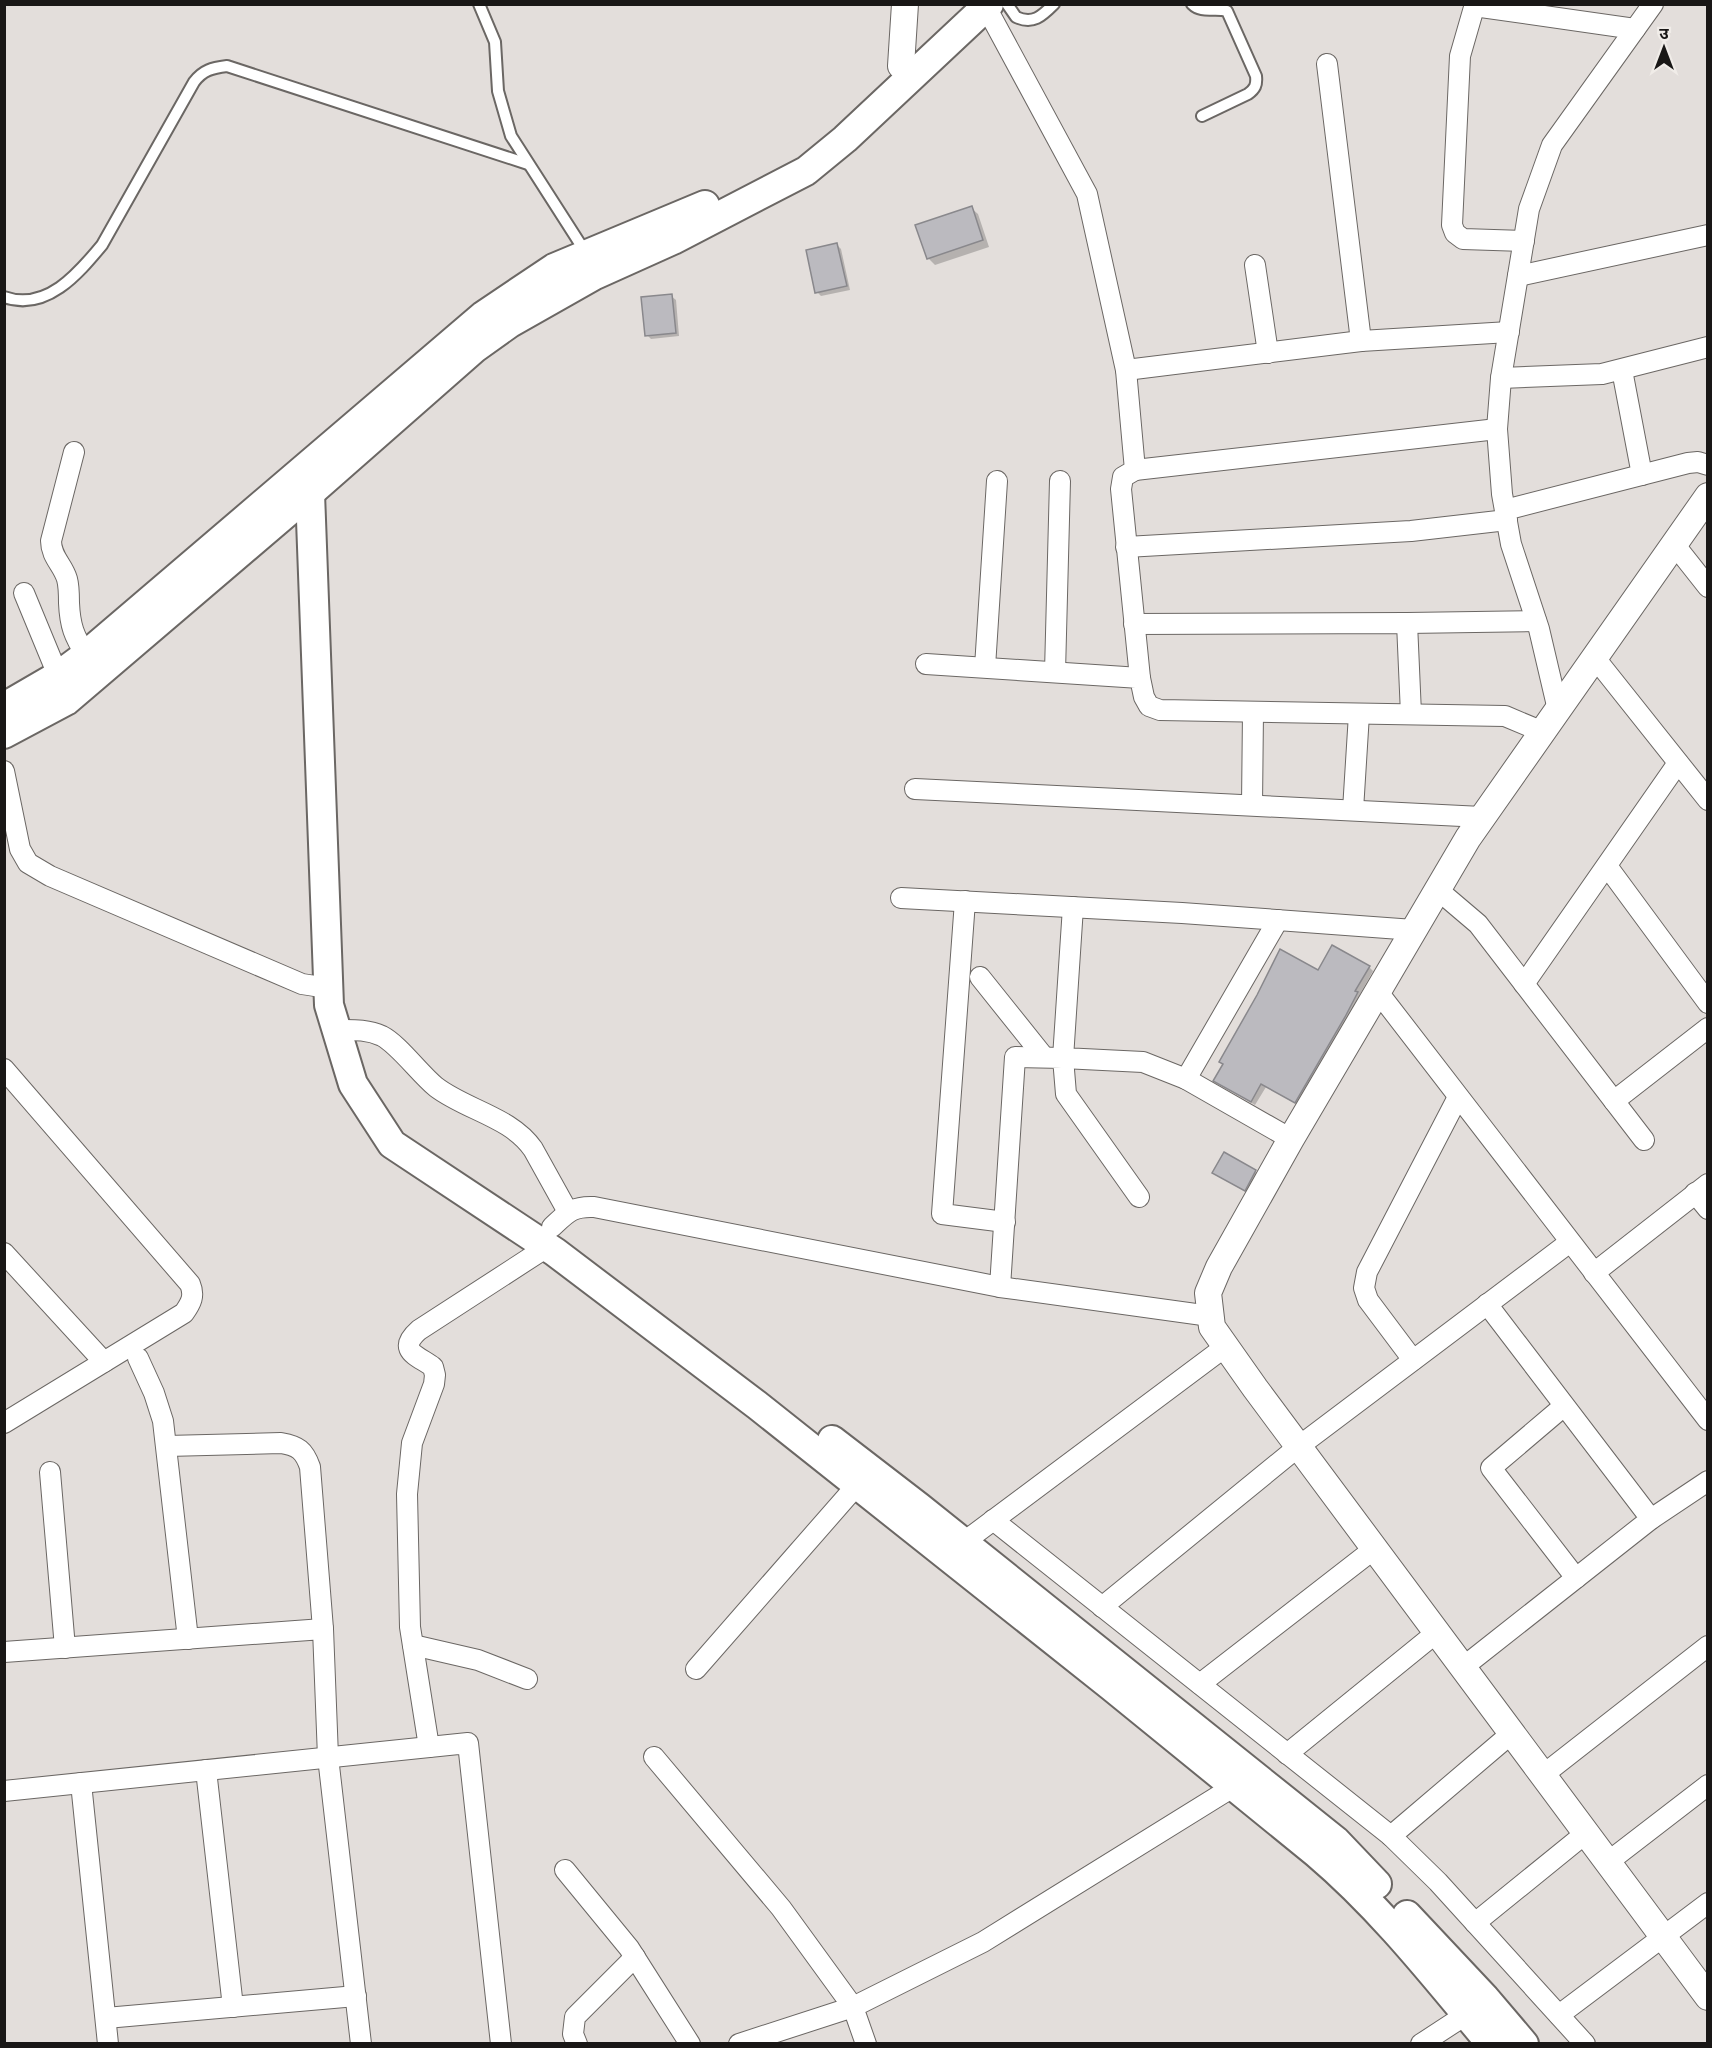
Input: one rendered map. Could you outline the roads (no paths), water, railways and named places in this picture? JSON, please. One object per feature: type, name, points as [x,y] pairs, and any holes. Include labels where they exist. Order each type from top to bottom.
[{"type":"main road","points":[[4,734],[63,688],[310,479],[484,315],[554,268],[748,188],[818,140],[901,66],[986,5]]},
{"type":"main road","points":[[4,707],[63,688],[86,655],[475,348],[510,323],[593,276],[673,240],[806,171],[844,139],[986,5]]},
{"type":"main road","points":[[310,479],[329,1005],[352,1084],[405,1137],[556,1228],[964,1542],[1241,1779],[1347,1879],[1404,1939],[1491,2043]]},
{"type":"main road","points":[[556,1228],[739,1391],[1112,1687],[1241,1779],[1336,1841],[1485,1998],[1524,2043]]},
{"type":"street","points":[[901,66],[905,4]]},
{"type":"street","points":[[1558,710],[1536,621],[1511,544],[1506,515],[1497,429],[1501,378],[1529,209],[1552,145],[1653,4]]},
{"type":"street","points":[[986,5],[1087,194],[1126,370],[1134,470]]},
{"type":"street","points":[[1524,241],[1463,238],[1455,233],[1452,225],[1460,56],[1474,5],[1541,10],[1635,28]]},
{"type":"street","points":[[1327,64],[1361,341]]},
{"type":"street","points":[[1518,276],[1707,235]]},
{"type":"street","points":[[1255,265],[1268,353]]},
{"type":"street","points":[[1126,370],[1361,341],[1509,332]]},
{"type":"street","points":[[1501,378],[1602,374],[1707,347]]},
{"type":"street","points":[[1622,370],[1642,475]]},
{"type":"street","points":[[1497,429],[1134,470],[1123,477],[1121,489],[1140,678],[1144,697],[1149,706],[1160,710],[1505,716],[1543,732]]},
{"type":"street","points":[[74,452],[51,548],[68,582],[69,614],[74,637],[86,655]]},
{"type":"street","points":[[1126,547],[1412,531],[1506,515],[1688,463],[1698,462],[1707,465]]},
{"type":"street","points":[[985,668],[997,480]]},
{"type":"street","points":[[1055,672],[1060,481]]},
{"type":"street","points":[[1707,496],[1482,818],[1437,890],[1291,1139],[1219,1267],[1208,1293],[1212,1327],[1226,1347],[1707,1997]]},
{"type":"street","points":[[1674,544],[1707,586]]},
{"type":"street","points":[[24,593],[63,688]]},
{"type":"street","points":[[1134,624],[1536,621]]},
{"type":"street","points":[[1407,623],[1412,714]]},
{"type":"street","points":[[1595,658],[1707,800]]},
{"type":"street","points":[[926,664],[1140,678]]},
{"type":"street","points":[[1252,805],[1253,712]]},
{"type":"street","points":[[1353,810],[1359,714]]},
{"type":"street","points":[[1524,984],[1678,763]]},
{"type":"street","points":[[4,771],[20,849],[28,863],[50,876],[302,984],[328,988]]},
{"type":"street","points":[[915,789],[1482,818]]},
{"type":"street","points":[[1607,866],[1707,1003]]},
{"type":"street","points":[[1437,890],[1478,924],[1644,1140]]},
{"type":"street","points":[[901,898],[1414,930]]},
{"type":"street","points":[[965,901],[942,1214],[1005,1222]]},
{"type":"street","points":[[1073,907],[1063,1058],[1066,1094],[1139,1197]]},
{"type":"street","points":[[1186,1079],[1278,920]]},
{"type":"street","points":[[980,977],[1044,1057]]},
{"type":"street","points":[[1378,992],[1707,1420]]},
{"type":"street","points":[[1614,1101],[1707,1028]]},
{"type":"street","points":[[336,1030],[370,1031],[386,1038],[436,1087],[459,1102],[517,1131],[533,1149],[556,1228]]},
{"type":"street","points":[[1000,1287],[1015,1057],[1143,1062],[1186,1079],[1291,1139]]},
{"type":"street","points":[[4,1069],[190,1284],[193,1291],[191,1302],[184,1313],[5,1422]]},
{"type":"street","points":[[1413,1360],[1368,1300],[1364,1288],[1367,1272],[1458,1097]]},
{"type":"street","points":[[1594,1273],[1701,1189],[1707,1209]]},
{"type":"street","points":[[429,1747],[410,1627],[407,1494],[409,1462],[417,1425],[434,1384],[435,1375],[433,1367],[414,1357],[410,1351],[412,1336],[556,1228],[578,1206],[594,1207],[1000,1287],[1210,1316]]},
{"type":"street","points":[[1102,1607],[1298,1447],[1570,1242]]},
{"type":"street","points":[[4,1253],[104,1362]]},
{"type":"street","points":[[1487,1304],[1651,1519]]},
{"type":"street","points":[[964,1542],[1226,1347]]},
{"type":"street","points":[[138,1358],[164,1421],[188,1639]]},
{"type":"street","points":[[1564,1406],[1491,1468],[1576,1578]]},
{"type":"street","points":[[167,1446],[281,1443],[295,1445],[306,1457],[310,1467],[323,1629],[328,1757],[362,2043]]},
{"type":"street","points":[[50,1472],[65,1648]]},
{"type":"street","points":[[1462,1668],[1651,1519],[1707,1481]]},
{"type":"street","points":[[696,1669],[857,1485]]},
{"type":"street","points":[[993,1520],[1391,1836],[1476,1923],[1585,2043]]},
{"type":"street","points":[[1200,1684],[1374,1549]]},
{"type":"street","points":[[4,1652],[323,1629]]},
{"type":"street","points":[[1287,1754],[1436,1632]]},
{"type":"street","points":[[413,1645],[478,1660],[527,1679]]},
{"type":"street","points":[[1543,1775],[1707,1646]]},
{"type":"street","points":[[1391,1836],[1512,1733]]},
{"type":"street","points":[[4,1791],[468,1743],[501,2043]]},
{"type":"street","points":[[654,1757],[781,1908],[853,2007],[866,2043]]},
{"type":"street","points":[[206,1770],[233,2007]]},
{"type":"street","points":[[739,2043],[853,2007],[983,1942],[1241,1779]]},
{"type":"street","points":[[81,1783],[108,2043]]},
{"type":"street","points":[[1608,1862],[1707,1785]]},
{"type":"street","points":[[1476,1923],[1586,1833]]},
{"type":"street","points":[[565,1870],[623,1939],[690,2043]]},
{"type":"street","points":[[1559,2015],[1707,1904]]},
{"type":"street","points":[[577,2043],[573,2034],[575,2017],[635,1957]]},
{"type":"street","points":[[106,2018],[356,1996]]},
{"type":"street","points":[[1421,2043],[1467,2014]]},
{"type":"lane","points":[[479,4],[495,42],[498,91],[511,136],[586,253]]},
{"type":"lane","points":[[986,5],[1016,18],[1032,21],[1043,15],[1054,4]]},
{"type":"lane","points":[[1192,4],[1204,10],[1214,8],[1227,11],[1257,83],[1248,94],[1202,116]]},
{"type":"lane","points":[[4,297],[15,301],[38,298],[62,288],[82,269],[102,245],[194,82],[211,68],[227,66],[528,164]]}]
